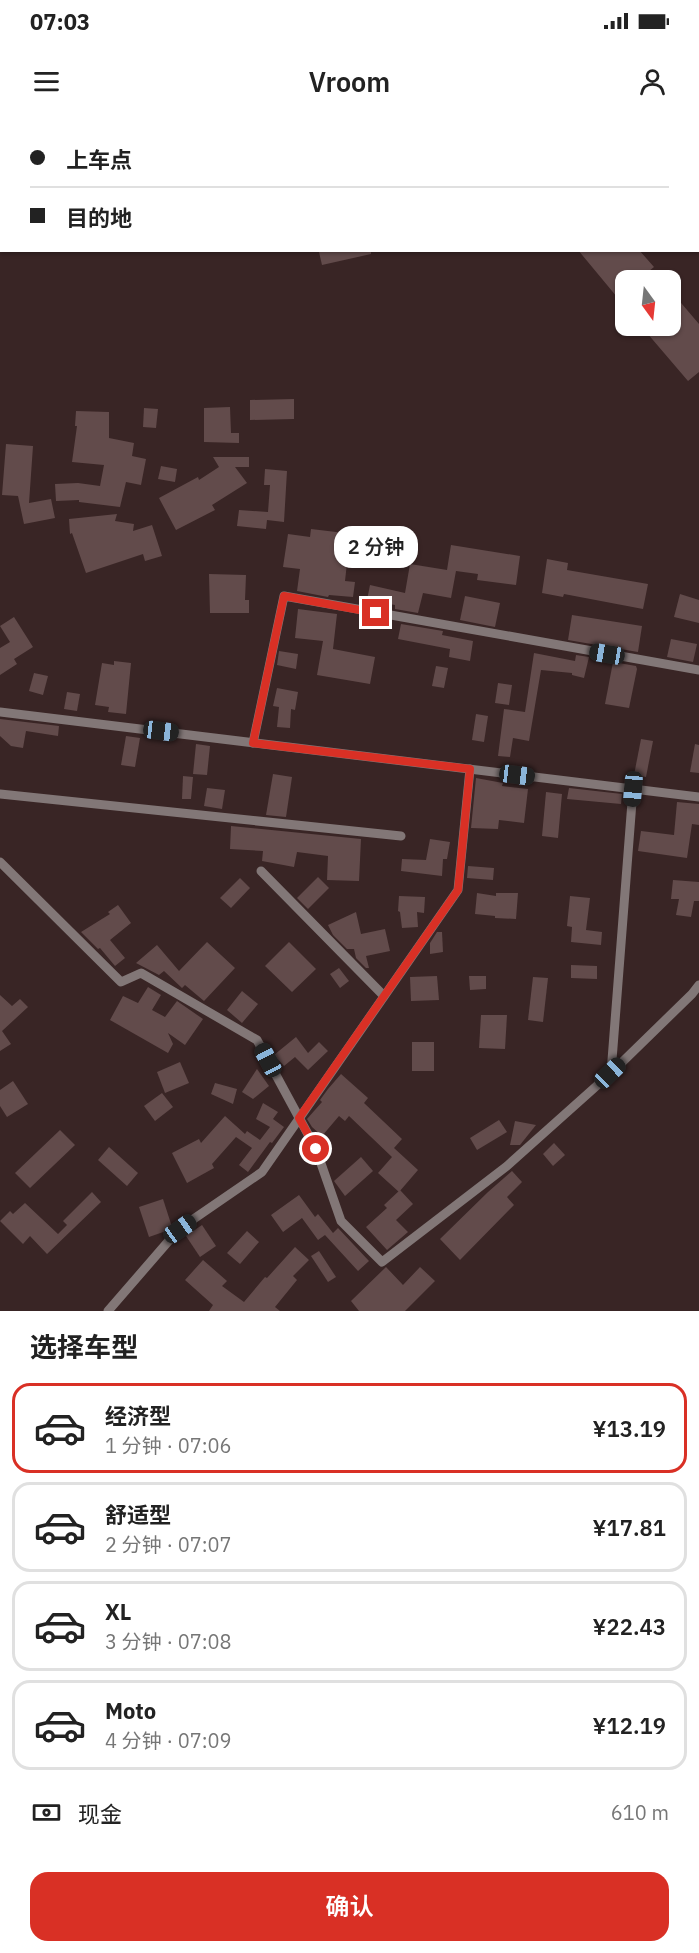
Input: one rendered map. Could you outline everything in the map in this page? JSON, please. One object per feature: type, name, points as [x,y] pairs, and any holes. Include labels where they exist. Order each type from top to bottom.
[{"type":"street","points":[[253,743],[284,596],[699,670]]},
{"type":"street","points":[[0,712],[699,797]]},
{"type":"street","points":[[108,1311],[180,1229],[262,1172],[458,890],[470,769]]},
{"type":"street","points":[[610,1073],[633,789]]},
{"type":"street","points":[[0,794],[401,836]]},
{"type":"street","points":[[0,861],[121,982],[141,973],[257,1040],[316,1149],[341,1221],[382,1262],[507,1166],[610,1073],[699,985]]},
{"type":"street","points":[[261,871],[384,996]]},
{"type":"building","points":[[319,252],[371,252],[371,254],[322,265]]},
{"type":"building","points":[[580,252],[641,252],[654,267],[650,270],[615,270],[615,295]]},
{"type":"building","points":[[681,303],[699,324],[699,372],[688,381],[650,336],[681,336]]},
{"type":"building","points":[[294,399],[294,419],[250,420],[250,400]]},
{"type":"building","points":[[230,407],[231,433],[239,433],[239,443],[204,442],[204,408]]},
{"type":"building","points":[[144,408],[158,409],[156,428],[143,427]]},
{"type":"building","points":[[76,411],[109,412],[109,438],[134,443],[132,456],[146,459],[141,485],[126,482],[120,507],[79,502],[79,500],[56,501],[55,484],[78,483],[100,486],[104,465],[72,462],[77,426],[75,426]]},
{"type":"building","points":[[6,444],[33,446],[29,503],[51,499],[55,518],[24,524],[18,496],[2,495]]},
{"type":"building","points":[[213,457],[249,457],[249,467],[235,467],[247,483],[212,505],[215,510],[176,530],[159,498],[198,477],[199,480],[219,467]]},
{"type":"building","points":[[161,466],[177,469],[175,482],[158,479]]},
{"type":"building","points":[[265,469],[287,471],[284,522],[267,520],[266,529],[237,526],[239,510],[268,512],[270,485],[264,485]]},
{"type":"building","points":[[117,514],[115,521],[134,524],[133,531],[152,525],[162,556],[145,561],[143,554],[86,573],[72,533],[70,534],[69,519]]},
{"type":"building","points":[[311,529],[404,537],[401,560],[348,554],[345,581],[355,582],[353,597],[329,595],[328,597],[297,591],[300,569],[283,567],[288,534],[310,537]]},
{"type":"building","points":[[451,545],[520,556],[516,585],[477,580],[478,574],[456,571],[451,598],[423,593],[418,613],[395,609],[395,605],[367,600],[370,585],[405,593],[410,564],[447,570]]},
{"type":"building","points":[[547,559],[568,563],[567,570],[648,584],[643,609],[564,594],[563,597],[542,593]]},
{"type":"building","points":[[209,574],[246,575],[245,600],[249,600],[249,613],[210,613]]},
{"type":"building","points":[[680,594],[699,600],[699,623],[674,617]]},
{"type":"building","points":[[465,596],[500,603],[495,627],[460,620]]},
{"type":"building","points":[[298,609],[337,614],[333,649],[375,657],[370,684],[317,675],[323,641],[295,638]]},
{"type":"building","points":[[572,615],[642,626],[638,652],[568,640]]},
{"type":"building","points":[[14,617],[33,647],[14,659],[17,664],[0,675],[0,648],[10,642],[0,626]]},
{"type":"building","points":[[401,624],[443,631],[442,635],[473,641],[470,661],[449,657],[450,649],[398,639]]},
{"type":"building","points":[[671,639],[697,644],[693,662],[667,657]]},
{"type":"building","points":[[279,651],[298,654],[296,669],[277,665]]},
{"type":"building","points":[[534,653],[575,661],[576,655],[589,657],[584,678],[572,675],[572,673],[541,670],[529,741],[513,738],[510,757],[498,756],[504,709],[525,712]]},
{"type":"building","points":[[114,661],[131,663],[126,714],[108,712],[109,707],[95,705],[102,663],[114,665]]},
{"type":"building","points":[[613,662],[636,666],[629,708],[605,704]]},
{"type":"building","points":[[436,666],[448,668],[444,688],[432,686]]},
{"type":"building","points":[[34,673],[48,676],[43,695],[29,691]]},
{"type":"building","points":[[498,683],[512,685],[509,705],[495,703]]},
{"type":"building","points":[[277,688],[298,692],[295,710],[291,709],[290,728],[277,727],[279,707],[273,706]]},
{"type":"building","points":[[67,692],[80,694],[77,711],[64,709]]},
{"type":"building","points":[[476,714],[488,716],[484,742],[472,740]]},
{"type":"building","points":[[0,719],[59,726],[58,736],[26,731],[23,748],[11,746],[0,736]]},
{"type":"building","points":[[126,736],[140,738],[135,767],[121,765]]},
{"type":"building","points":[[641,739],[653,741],[646,777],[634,775]]},
{"type":"building","points":[[196,744],[210,746],[207,775],[193,774]]},
{"type":"building","points":[[695,744],[699,745],[699,773],[690,772]]},
{"type":"building","points":[[273,774],[292,777],[286,817],[266,815]]},
{"type":"building","points":[[183,776],[193,777],[191,799],[182,799]]},
{"type":"building","points":[[476,778],[503,783],[502,786],[528,789],[524,823],[499,820],[498,829],[471,828]]},
{"type":"building","points":[[207,788],[225,790],[222,809],[204,806]]},
{"type":"building","points":[[569,788],[622,794],[621,804],[567,799]]},
{"type":"building","points":[[546,792],[562,794],[558,838],[542,836]]},
{"type":"building","points":[[677,802],[699,804],[699,825],[692,824],[687,858],[638,851],[641,831],[674,835]]},
{"type":"building","points":[[231,826],[361,839],[359,881],[327,880],[328,856],[297,852],[294,867],[262,861],[263,851],[230,849]]},
{"type":"building","points":[[430,839],[450,842],[447,859],[443,859],[442,876],[401,871],[402,859],[426,860]]},
{"type":"building","points":[[468,866],[494,868],[493,880],[467,878]]},
{"type":"building","points":[[318,877],[329,888],[308,909],[297,898]]},
{"type":"building","points":[[240,878],[250,888],[231,908],[220,898]]},
{"type":"building","points":[[673,880],[699,882],[699,901],[694,901],[691,917],[676,915],[679,899],[671,899]]},
{"type":"building","points":[[477,893],[496,896],[496,893],[518,893],[516,919],[475,914]]},
{"type":"building","points":[[399,896],[425,897],[424,913],[417,912],[418,927],[402,928],[398,911]]},
{"type":"building","points":[[570,896],[590,898],[586,930],[602,932],[601,945],[571,942],[572,927],[567,926]]},
{"type":"building","points":[[118,905],[131,923],[110,940],[125,958],[115,966],[100,948],[98,949],[81,932],[110,914],[108,912]]},
{"type":"building","points":[[356,912],[361,934],[385,929],[390,951],[366,956],[369,968],[366,968],[356,958],[354,949],[347,949],[333,935],[328,925]]},
{"type":"building","points":[[437,932],[442,932],[443,952],[430,954],[430,943]]},
{"type":"building","points":[[207,942],[235,968],[204,1001],[185,985],[182,988],[164,971],[159,975],[136,963],[157,945],[179,971]]},
{"type":"building","points":[[289,942],[316,969],[292,992],[265,966]]},
{"type":"building","points":[[571,965],[597,966],[597,979],[571,978]]},
{"type":"building","points":[[339,968],[349,981],[340,988],[330,974]]},
{"type":"building","points":[[437,976],[439,1000],[411,1001],[410,977]]},
{"type":"building","points":[[469,976],[486,976],[486,989],[470,990]]},
{"type":"building","points":[[533,977],[548,978],[543,1022],[528,1020]]},
{"type":"building","points":[[148,987],[161,995],[152,1010],[165,1017],[177,1001],[203,1019],[185,1045],[168,1033],[173,1044],[168,1053],[110,1020],[123,996],[138,1003]]},
{"type":"building","points":[[242,991],[258,1004],[242,1023],[227,1010]]},
{"type":"building","points":[[0,995],[12,1006],[20,999],[28,1007],[2,1031],[11,1044],[0,1051]]},
{"type":"building","points":[[481,1015],[507,1015],[505,1049],[479,1048]]},
{"type":"building","points":[[296,1037],[308,1053],[319,1042],[328,1051],[308,1070],[295,1057],[284,1066],[274,1055]]},
{"type":"building","points":[[412,1042],[434,1042],[434,1071],[412,1071]]},
{"type":"building","points":[[180,1062],[189,1083],[165,1093],[157,1072]]},
{"type":"building","points":[[257,1069],[269,1086],[253,1099],[242,1092]]},
{"type":"building","points":[[341,1074],[368,1098],[364,1103],[402,1139],[394,1148],[418,1170],[399,1192],[378,1173],[392,1157],[349,1116],[345,1121],[339,1116],[322,1136],[307,1119]]},
{"type":"building","points":[[13,1081],[28,1104],[7,1117],[0,1106],[0,1090]]},
{"type":"building","points":[[215,1083],[237,1089],[233,1104],[211,1094]]},
{"type":"building","points":[[162,1093],[173,1107],[155,1121],[144,1106]]},
{"type":"building","points":[[263,1103],[278,1112],[273,1119],[284,1127],[248,1172],[239,1165],[252,1148],[236,1137],[212,1164],[214,1168],[187,1183],[172,1153],[199,1139],[201,1143],[225,1116],[245,1134],[247,1131],[260,1140],[270,1127],[256,1119]]},
{"type":"building","points":[[499,1120],[507,1132],[477,1150],[470,1138]]},
{"type":"building","points":[[515,1121],[536,1125],[520,1145],[510,1145]]},
{"type":"building","points":[[60,1130],[75,1145],[30,1188],[15,1173]]},
{"type":"building","points":[[554,1143],[565,1155],[553,1166],[543,1154]]},
{"type":"building","points":[[109,1147],[138,1173],[127,1186],[98,1160]]},
{"type":"building","points":[[361,1157],[373,1171],[345,1196],[334,1181]]},
{"type":"building","points":[[512,1171],[522,1182],[507,1197],[514,1205],[460,1260],[440,1239]]},
{"type":"building","points":[[400,1190],[413,1204],[396,1220],[408,1232],[387,1250],[366,1227],[387,1208],[384,1205]]},
{"type":"building","points":[[92,1192],[101,1202],[47,1254],[30,1236],[23,1244],[0,1221],[10,1211],[13,1214],[25,1203],[58,1234],[67,1225],[63,1221]]},
{"type":"building","points":[[299,1195],[315,1217],[318,1214],[333,1233],[338,1228],[369,1261],[358,1271],[325,1235],[318,1240],[302,1218],[283,1232],[271,1215]]},
{"type":"building","points":[[163,1199],[172,1227],[149,1237],[139,1207]]},
{"type":"building","points":[[202,1225],[216,1246],[200,1257],[186,1236]]},
{"type":"building","points":[[247,1231],[259,1242],[240,1264],[227,1253]]},
{"type":"building","points":[[295,1247],[309,1260],[293,1276],[297,1280],[275,1307],[280,1311],[209,1311],[213,1305],[185,1280],[203,1260],[227,1281],[222,1286],[244,1302]]},
{"type":"building","points":[[319,1251],[336,1277],[328,1282],[311,1256]]},
{"type":"building","points":[[386,1267],[403,1285],[420,1267],[435,1281],[405,1311],[359,1311],[351,1301]]},
{"type":"route","points":[[316,1149],[299,1118],[458,890],[470,769],[253,743],[284,596],[376,613]]}]
